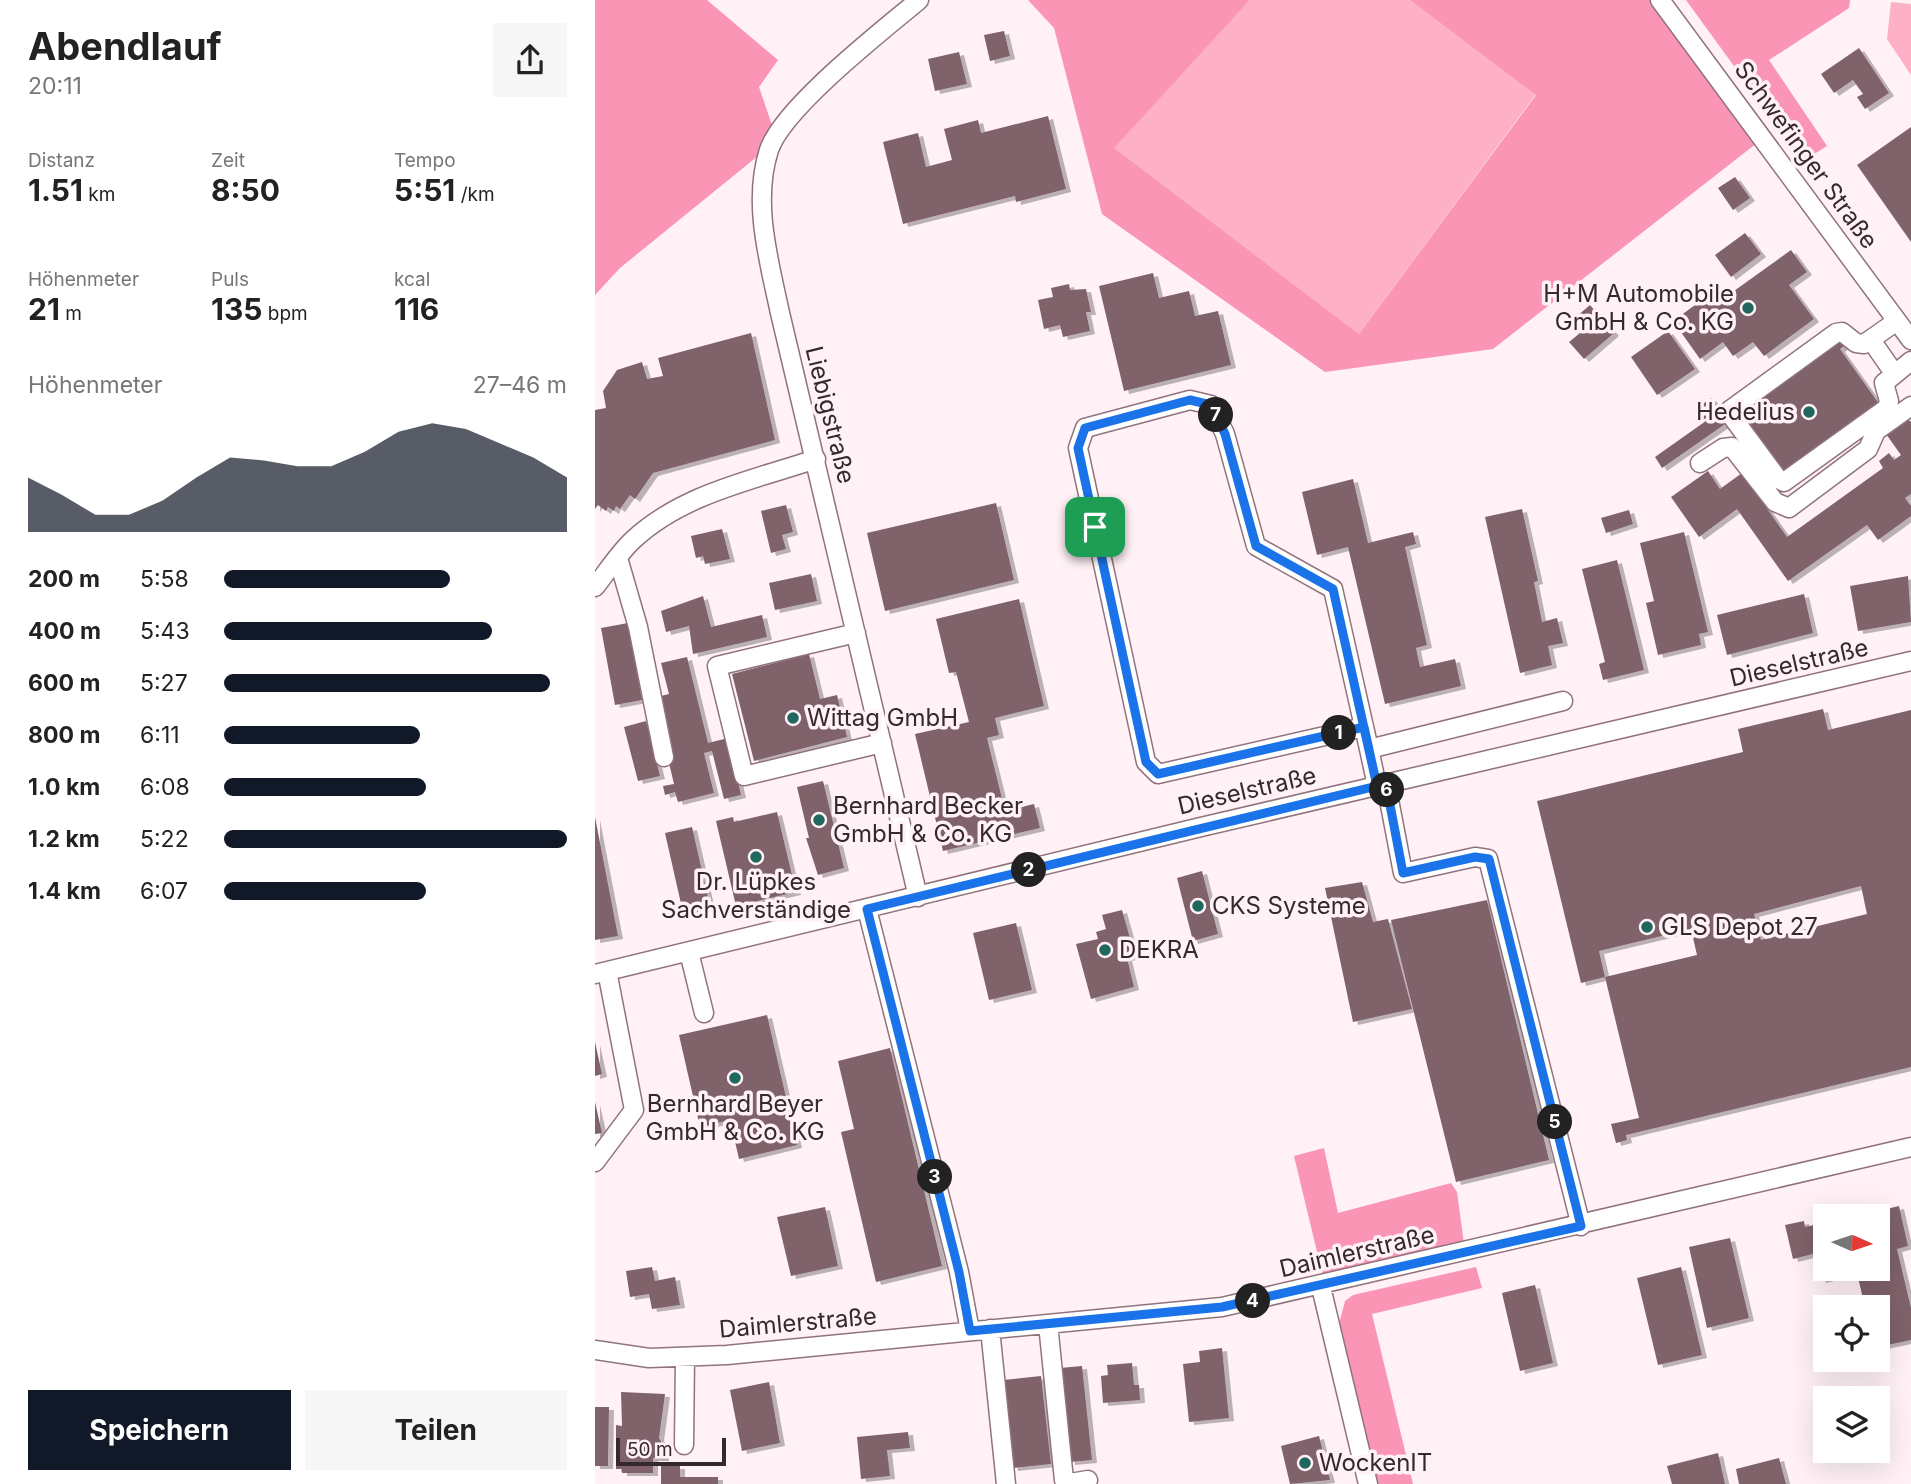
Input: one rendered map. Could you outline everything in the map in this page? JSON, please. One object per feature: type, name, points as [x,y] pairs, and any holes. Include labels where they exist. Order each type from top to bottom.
[{"type":"street","name":"Liebigstraße","points":[[918,897],[780,313],[762,226],[767,158],[783,124],[845,64],[919,0]]},
{"type":"street","name":"Schwefinger Straße","points":[[1660,0],[1911,340]]},
{"type":"street","points":[[1897,321],[1864,344],[1842,332],[1836,333],[1730,410],[1730,414],[1778,480],[1784,482],[1887,408],[1884,383],[1911,362]]},
{"type":"street","points":[[1871,340],[1894,373]]},
{"type":"street","points":[[1364,727],[1158,774],[1146,762],[1078,448],[1085,428],[1190,400],[1211,405],[1225,434],[1256,546],[1333,589],[1364,727],[1382,785],[1403,873],[1475,857],[1489,859],[1581,1226]]},
{"type":"street","points":[[1700,463],[1723,448],[1732,447],[1775,502],[1789,509],[1868,449],[1875,431],[1911,406]]},
{"type":"street","points":[[595,587],[632,541],[663,517],[697,498],[815,459]]},
{"type":"street","points":[[618,558],[638,627],[664,757]]},
{"type":"street","points":[[856,633],[717,666],[744,776],[882,743]]},
{"type":"street","name":"Dieselstraße","points":[[601,972],[1911,661]]},
{"type":"street","points":[[1370,749],[1563,701]]},
{"type":"street","points":[[867,909],[952,1246],[970,1331]]},
{"type":"street","points":[[689,952],[703,1013]]},
{"type":"street","points":[[595,1162],[634,1110],[601,972]]},
{"type":"street","name":"Daimlerstraße","points":[[595,1350],[649,1358],[685,1357],[1222,1307],[1321,1287],[1911,1147]]},
{"type":"street","points":[[1321,1287],[1368,1484]]},
{"type":"street","points":[[1048,1324],[1064,1480],[1070,1483],[1088,1480]]},
{"type":"street","points":[[990,1329],[1006,1484]]},
{"type":"street","points":[[684,1445],[685,1357]]},
{"type":"shaded area","points":[[595,0],[707,0],[778,60],[759,87],[773,128],[770,146],[620,268],[595,295]]},
{"type":"shaded area","points":[[1028,0],[1250,0],[1114,148],[1359,334],[1536,95],[1410,0],[1651,0],[1757,143],[1493,349],[1325,372],[1102,214],[1054,28]]},
{"type":"shaded area","points":[[1250,0],[1410,0],[1536,94],[1359,334],[1113,148]]},
{"type":"shaded area","points":[[1686,0],[1850,0],[1849,8],[1769,60],[1827,146],[1803,161]]},
{"type":"shaded area","points":[[1891,2],[1911,4],[1911,75],[1887,39]]},
{"type":"shaded area","points":[[1324,1148],[1338,1213],[1451,1183],[1457,1192],[1464,1244],[1323,1277],[1294,1156]]},
{"type":"shaded area","points":[[1476,1267],[1482,1288],[1372,1314],[1413,1484],[1378,1484],[1339,1324],[1345,1301],[1353,1295]]},
{"type":"building","points":[[1004,31],[1010,56],[990,61],[984,35]]},
{"type":"building","points":[[1859,48],[1889,93],[1865,109],[1857,97],[1863,94],[1853,80],[1834,93],[1821,74]]},
{"type":"building","points":[[959,52],[967,84],[935,91],[928,59]]},
{"type":"building","points":[[1048,116],[1066,189],[1016,202],[1015,196],[903,224],[883,142],[918,133],[926,167],[952,160],[944,129],[978,120],[981,133]]},
{"type":"building","points":[[1911,127],[1911,242],[1857,165]]},
{"type":"building","points":[[1735,177],[1750,198],[1733,210],[1718,188]]},
{"type":"building","points":[[1745,233],[1761,254],[1731,277],[1715,255]]},
{"type":"building","name":"H+M Automobile GmbH & Co. KG","points":[[1791,250],[1807,272],[1789,285],[1814,319],[1764,356],[1753,342],[1733,356],[1723,342],[1700,359],[1673,321],[1720,287],[1727,296]]},
{"type":"building","points":[[1153,273],[1159,298],[1189,291],[1195,316],[1218,311],[1231,365],[1124,391],[1099,286]]},
{"type":"building","points":[[1069,284],[1070,290],[1086,289],[1091,312],[1086,312],[1090,331],[1063,337],[1060,325],[1044,329],[1038,300],[1053,297],[1051,288]]},
{"type":"building","points":[[1590,305],[1614,333],[1584,359],[1569,342],[1580,333],[1570,322]]},
{"type":"building","points":[[1668,331],[1695,369],[1657,395],[1631,357]]},
{"type":"building","points":[[751,333],[775,440],[653,473],[635,499],[630,495],[620,509],[616,506],[614,511],[608,507],[606,511],[598,505],[595,509],[595,410],[606,408],[603,391],[617,370],[642,362],[647,379],[663,376],[658,358]]},
{"type":"building","name":"Hedelius","points":[[1837,336],[1844,346],[1840,349],[1882,408],[1782,480],[1736,415]]},
{"type":"building","points":[[1711,398],[1719,408],[1703,420],[1696,409]]},
{"type":"building","points":[[1720,411],[1728,422],[1662,468],[1655,457]]},
{"type":"building","points":[[1908,419],[1911,422],[1911,494],[1905,498],[1911,506],[1911,516],[1878,540],[1867,525],[1788,581],[1737,509],[1699,537],[1671,497],[1708,471],[1720,489],[1742,473],[1787,537],[1883,468],[1879,461],[1889,453],[1894,460],[1901,455],[1886,434]]},
{"type":"building","points":[[1353,479],[1368,543],[1413,532],[1416,544],[1405,547],[1427,645],[1416,648],[1420,667],[1455,659],[1461,686],[1385,704],[1348,547],[1317,555],[1302,492]]},
{"type":"building","points":[[996,503],[1014,580],[885,611],[867,533]]},
{"type":"building","points":[[786,505],[793,532],[782,535],[786,549],[771,553],[761,511]]},
{"type":"building","points":[[1522,509],[1538,581],[1534,582],[1542,622],[1557,618],[1563,643],[1548,646],[1552,665],[1520,673],[1485,517]]},
{"type":"building","points":[[1629,510],[1633,524],[1606,533],[1601,518]]},
{"type":"building","points":[[722,529],[730,559],[705,564],[703,556],[696,558],[691,536]]},
{"type":"building","points":[[1684,532],[1708,632],[1699,634],[1701,645],[1658,655],[1646,603],[1654,601],[1640,543]]},
{"type":"building","points":[[1617,560],[1644,670],[1603,680],[1599,664],[1605,662],[1582,569]]},
{"type":"building","points":[[811,574],[817,601],[775,610],[769,583]]},
{"type":"building","points":[[1908,576],[1911,622],[1858,631],[1850,586]]},
{"type":"building","points":[[1804,594],[1813,633],[1727,655],[1717,615]]},
{"type":"building","points":[[703,596],[711,627],[762,615],[767,637],[693,654],[689,626],[666,632],[661,611]]},
{"type":"building","points":[[1019,599],[1044,706],[995,718],[999,735],[987,738],[1005,811],[1034,804],[1040,828],[943,851],[915,734],[969,722],[956,672],[949,673],[936,619]]},
{"type":"building","points":[[628,623],[642,700],[615,705],[601,628]]},
{"type":"building","name":"Wittag GmbH","points":[[809,654],[820,699],[837,695],[847,737],[754,761],[732,674]]},
{"type":"building","points":[[687,657],[708,743],[728,738],[741,795],[724,799],[712,751],[704,753],[714,793],[678,802],[675,792],[665,795],[663,786],[674,784],[669,763],[673,762],[657,697],[669,694],[661,663]]},
{"type":"building","name":"GLS Depot 27","points":[[1823,709],[1828,730],[1911,710],[1911,1067],[1626,1135],[1627,1140],[1616,1143],[1611,1124],[1639,1118],[1605,977],[1581,983],[1537,801],[1743,752],[1738,729]],"holes":[[[1861,886],[1867,914],[1761,940],[1754,914]],[[1691,929],[1697,955],[1605,977],[1599,951]]]},
{"type":"building","points":[[646,721],[660,776],[638,781],[624,727]]},
{"type":"building","name":"Bernhard Becker GmbH & Co. KG","points":[[823,781],[844,868],[818,875],[806,838],[809,838],[797,787]]},
{"type":"building","name":"Dr. Lüpkes Sachverständige","points":[[777,812],[796,892],[736,906],[716,821],[733,817],[734,822]]},
{"type":"building","points":[[595,817],[618,936],[595,940]]},
{"type":"building","points":[[692,827],[711,911],[684,917],[665,833]]},
{"type":"building","name":"CKS Systeme","points":[[1202,871],[1218,934],[1193,941],[1177,878]]},
{"type":"building","points":[[1362,882],[1373,922],[1388,919],[1412,1009],[1353,1022],[1325,888]]},
{"type":"building","points":[[1487,900],[1549,1160],[1456,1182],[1391,920]]},
{"type":"building","name":"DEKRA","points":[[1122,910],[1135,956],[1127,958],[1134,987],[1091,999],[1076,944],[1098,939],[1096,932],[1106,929],[1102,915]]},
{"type":"building","points":[[1016,923],[1032,990],[989,1000],[973,933]]},
{"type":"building","name":"Bernhard Beyer GmbH & Co. KG","points":[[767,1015],[797,1145],[739,1159],[730,1120],[700,1127],[679,1035]]},
{"type":"building","points":[[595,1042],[602,1074],[595,1076]]},
{"type":"building","points":[[890,1048],[942,1266],[876,1282],[841,1132],[854,1129],[838,1061]]},
{"type":"building","points":[[595,1102],[602,1133],[595,1134]]},
{"type":"building","points":[[1899,1206],[1908,1246],[1897,1249],[1911,1308],[1911,1340],[1890,1344],[1890,1295],[1862,1295],[1859,1281],[1890,1281],[1890,1208]]},
{"type":"building","points":[[825,1207],[838,1266],[791,1276],[777,1217]]},
{"type":"building","points":[[1804,1221],[1805,1227],[1813,1225],[1813,1254],[1793,1259],[1785,1225]]},
{"type":"building","points":[[1730,1238],[1749,1318],[1707,1328],[1689,1247]]},
{"type":"building","points":[[652,1267],[655,1281],[675,1277],[680,1305],[652,1309],[649,1294],[630,1297],[626,1271]]},
{"type":"building","points":[[1681,1267],[1702,1355],[1658,1365],[1637,1278]]},
{"type":"building","points":[[1535,1285],[1553,1363],[1520,1371],[1502,1293]]},
{"type":"building","points":[[1222,1348],[1229,1418],[1189,1422],[1183,1364],[1200,1362],[1199,1351]]},
{"type":"building","points":[[1132,1363],[1134,1385],[1139,1385],[1140,1400],[1103,1403],[1101,1376],[1108,1375],[1107,1365]]},
{"type":"building","points":[[1082,1366],[1092,1460],[1070,1462],[1060,1368]]},
{"type":"building","points":[[1041,1376],[1051,1464],[1013,1468],[1003,1380]]},
{"type":"building","points":[[769,1382],[780,1443],[742,1451],[730,1390]]},
{"type":"building","points":[[621,1392],[665,1394],[659,1438],[664,1447],[664,1458],[653,1458],[653,1473],[622,1473],[622,1469],[616,1469],[616,1425],[622,1426]]},
{"type":"building","points":[[595,1407],[609,1407],[608,1466],[595,1466]]},
{"type":"building","points":[[908,1432],[910,1448],[887,1450],[890,1476],[861,1479],[857,1437]]},
{"type":"building","name":"WockenIT","points":[[1319,1436],[1330,1480],[1290,1484],[1281,1446]]},
{"type":"building","points":[[1718,1453],[1725,1484],[1672,1484],[1667,1466]]},
{"type":"building","points":[[1779,1458],[1786,1484],[1739,1484],[1736,1469]]},
{"type":"building","points":[[661,1466],[680,1466],[680,1477],[718,1477],[718,1484],[661,1484]]},
{"type":"place","name":"H+M Automobile GmbH & Co. KG","points":[[1748,308]]},
{"type":"place","name":"Hedelius","points":[[1809,412]]},
{"type":"place","name":"Wittag GmbH","points":[[793,718]]},
{"type":"place","name":"Bernhard Becker GmbH & Co. KG","points":[[819,820]]},
{"type":"place","name":"Dr. Lüpkes Sachverständige","points":[[756,857]]},
{"type":"place","name":"CKS Systeme","points":[[1198,906]]},
{"type":"place","name":"GLS Depot 27","points":[[1647,927]]},
{"type":"place","name":"DEKRA","points":[[1105,950]]},
{"type":"place","name":"Bernhard Beyer GmbH & Co. KG","points":[[735,1078]]},
{"type":"place","name":"WockenIT","points":[[1305,1463]]},
{"type":"route","points":[[1095,527],[1078,448],[1085,428],[1190,400],[1211,405],[1225,434],[1256,546],[1333,589],[1370,749],[1377,786],[1386,784],[1403,873],[1475,857],[1489,859],[1581,1226],[1321,1287],[1222,1307],[970,1331],[959,1272],[867,909],[1377,786],[1364,727],[1158,774],[1146,762],[1095,527]]}]
